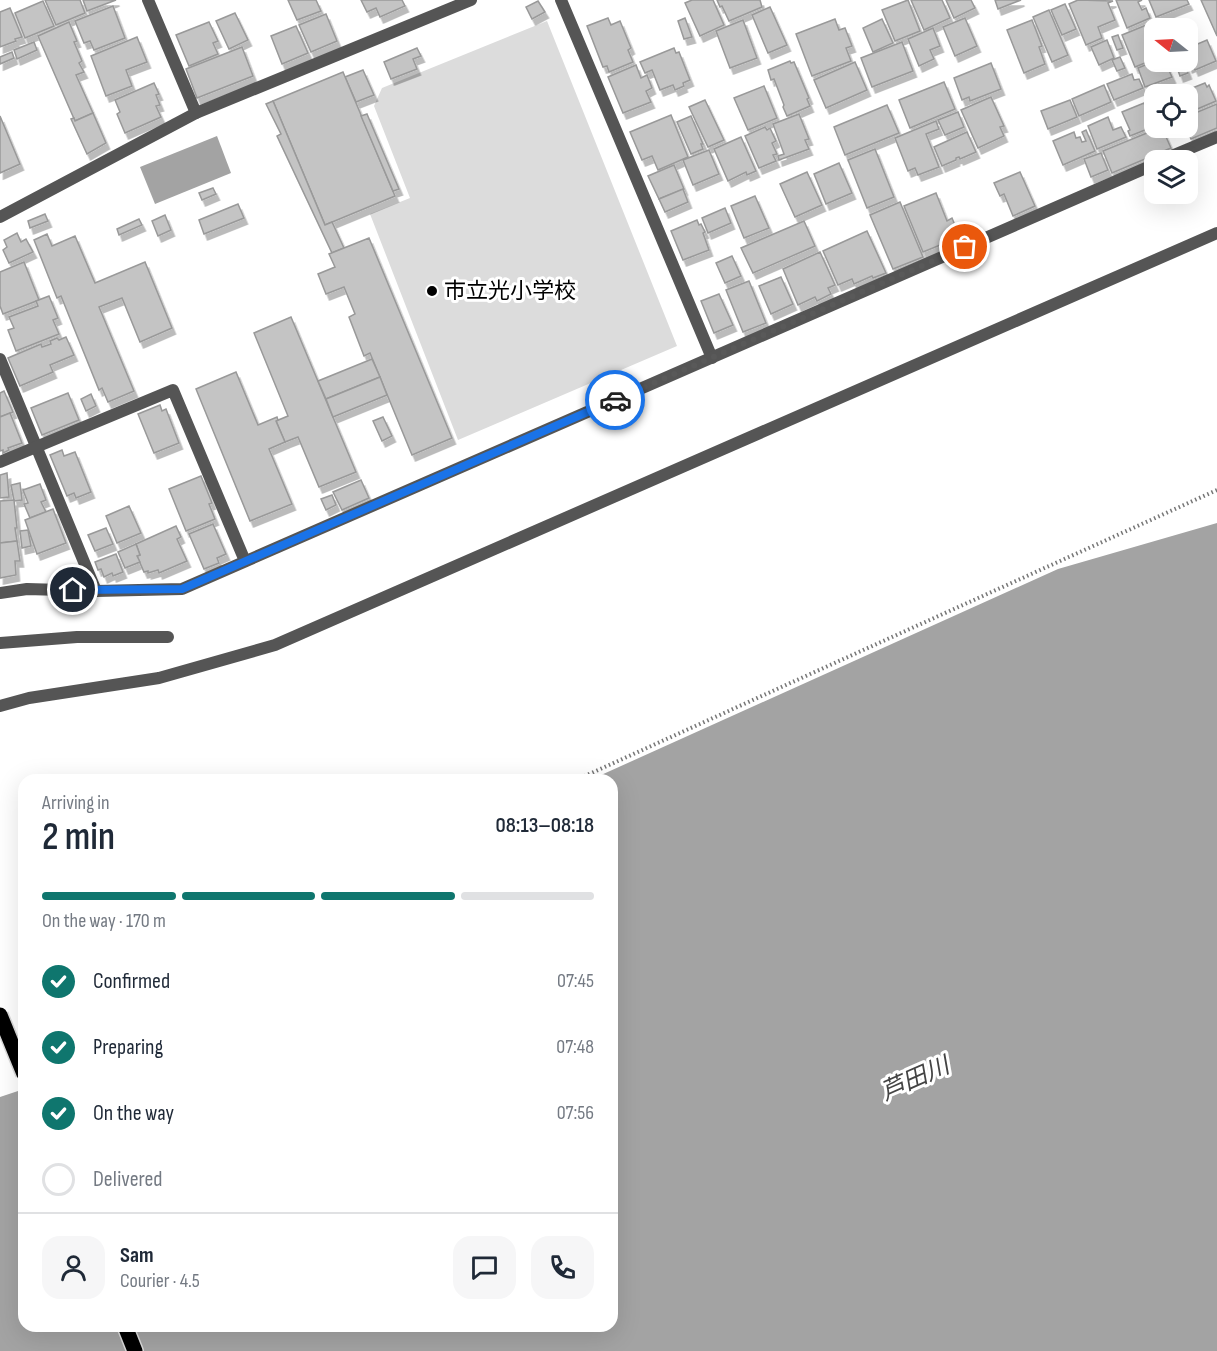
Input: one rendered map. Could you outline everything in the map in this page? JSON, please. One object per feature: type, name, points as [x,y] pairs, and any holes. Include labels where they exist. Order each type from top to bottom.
[{"type":"main road","points":[[0,1015],[18,1059]]},
{"type":"main road","points":[[127,1332],[135,1351]]},
{"type":"street","points":[[148,0],[196,113]]},
{"type":"street","points":[[0,217],[196,113],[471,0]]},
{"type":"street","points":[[561,0],[712,358]]},
{"type":"street","points":[[1186,150],[1217,137]]},
{"type":"street","points":[[0,593],[27,589],[96,591],[182,589],[1144,169]]},
{"type":"street","points":[[0,706],[28,698],[159,678],[275,645],[1217,233]]},
{"type":"street","points":[[0,358],[96,591]]},
{"type":"street","points":[[0,462],[173,390],[245,561]]},
{"type":"street","points":[[0,643],[77,637],[168,637]]},
{"type":"path","points":[[589,774],[1217,490]]},
{"type":"shaded area","points":[[547,21],[677,346],[458,440],[370,214],[410,198],[374,106],[382,88]]},
{"type":"water","points":[[217,136],[231,173],[155,204],[140,167]]},
{"type":"water","name":"芦田川","points":[[1217,523],[1217,1351],[0,1351],[0,1097],[18,1091],[18,1332],[618,1332],[618,774],[603,774],[1058,569]]},
{"type":"building","points":[[45,0],[80,0],[85,13],[56,25]]},
{"type":"building","points":[[83,0],[116,0],[87,11]]},
{"type":"building","points":[[288,0],[316,0],[321,11],[297,20]]},
{"type":"building","points":[[361,0],[402,0],[405,6],[380,17],[376,8],[367,12]]},
{"type":"building","points":[[692,0],[713,0],[724,25],[700,36],[685,3]]},
{"type":"building","points":[[717,0],[760,0],[762,7],[729,21]]},
{"type":"building","points":[[908,0],[920,31],[895,41],[882,10]]},
{"type":"building","points":[[911,0],[942,0],[950,18],[924,30]]},
{"type":"building","points":[[946,0],[971,0],[975,8],[954,18]]},
{"type":"building","points":[[995,0],[1021,0],[998,9]]},
{"type":"building","points":[[1078,0],[1113,1],[1108,3],[1115,20],[1098,27],[1102,38],[1086,45],[1069,4]]},
{"type":"building","points":[[1116,0],[1142,0],[1138,2],[1142,10],[1146,8],[1150,18],[1144,18],[1144,21],[1127,28]]},
{"type":"building","points":[[1149,0],[1187,0],[1189,4],[1156,17]]},
{"type":"building","points":[[1201,0],[1217,0],[1217,36]]},
{"type":"building","points":[[43,1],[54,26],[25,38],[15,13]]},
{"type":"building","points":[[538,1],[545,12],[532,19],[526,7]]},
{"type":"building","points":[[1065,4],[1076,29],[1062,35],[1051,10]]},
{"type":"building","points":[[113,6],[125,38],[94,50],[90,41],[84,43],[75,21]]},
{"type":"building","points":[[770,7],[787,45],[768,53],[752,15]]},
{"type":"building","points":[[10,8],[22,37],[0,47],[0,12]]},
{"type":"building","points":[[1049,10],[1068,55],[1052,62],[1033,17]]},
{"type":"building","points":[[235,13],[248,40],[229,49],[216,21]]},
{"type":"building","points":[[326,14],[337,41],[311,52],[299,25]]},
{"type":"building","points":[[608,18],[611,25],[620,21],[631,48],[628,50],[633,62],[609,72],[607,66],[603,67],[587,26]]},
{"type":"building","points":[[685,18],[692,37],[684,39],[678,21]]},
{"type":"building","points":[[965,18],[977,46],[955,56],[943,27]]},
{"type":"building","points":[[835,19],[839,30],[845,28],[852,46],[846,48],[851,61],[812,76],[796,34]]},
{"type":"building","points":[[882,19],[893,43],[873,52],[863,28]]},
{"type":"building","points":[[743,20],[757,58],[730,68],[716,31]]},
{"type":"building","points":[[1032,20],[1042,46],[1039,47],[1045,64],[1024,73],[1007,30]]},
{"type":"building","points":[[69,22],[82,61],[79,63],[84,72],[76,75],[93,113],[75,121],[38,36]]},
{"type":"building","points":[[209,22],[218,41],[213,43],[218,54],[189,66],[176,35]]},
{"type":"building","points":[[296,26],[308,53],[282,64],[271,36]]},
{"type":"building","points":[[1144,26],[1144,63],[1135,67],[1122,35]]},
{"type":"building","points":[[933,28],[940,46],[930,50],[934,59],[919,66],[908,39]]},
{"type":"building","points":[[1118,35],[1123,48],[1117,50],[1112,37]]},
{"type":"building","points":[[137,37],[147,62],[126,70],[132,86],[106,96],[91,56]]},
{"type":"building","points":[[1107,40],[1114,58],[1099,65],[1091,47]]},
{"type":"building","points":[[1207,40],[1216,61],[1198,69],[1198,44]]},
{"type":"building","points":[[34,42],[37,50],[17,59],[14,50]]},
{"type":"building","points":[[902,42],[913,71],[872,87],[861,58]]},
{"type":"building","points":[[242,47],[253,76],[197,98],[186,69]]},
{"type":"building","points":[[417,48],[421,56],[413,59],[417,69],[391,79],[384,62]]},
{"type":"building","points":[[674,48],[676,53],[679,52],[690,80],[675,90],[673,85],[660,90],[652,70],[645,73],[640,62]]},
{"type":"building","points":[[12,52],[14,58],[0,64],[0,57]]},
{"type":"building","points":[[1120,57],[1125,68],[1117,71],[1112,60]]},
{"type":"building","points":[[790,61],[794,62],[810,106],[787,116],[774,79],[771,80],[768,70]]},
{"type":"building","points":[[855,62],[867,90],[826,108],[814,80]]},
{"type":"building","points":[[991,63],[1001,89],[970,101],[969,97],[962,100],[954,78]]},
{"type":"building","points":[[636,65],[641,78],[647,75],[652,88],[646,91],[651,102],[623,113],[608,77]]},
{"type":"building","points":[[1144,66],[1144,72],[1170,72],[1172,77],[1153,84],[1144,84],[1138,68]]},
{"type":"building","points":[[363,70],[374,95],[356,102],[345,77]]},
{"type":"building","points":[[343,72],[395,196],[325,225],[273,101]]},
{"type":"building","points":[[1179,72],[1188,72],[1188,73],[1180,76]]},
{"type":"building","points":[[1132,74],[1134,80],[1139,79],[1143,88],[1114,100],[1107,84]]},
{"type":"building","points":[[944,82],[955,109],[910,128],[899,100]]},
{"type":"building","points":[[154,83],[159,94],[156,95],[160,105],[156,106],[161,117],[125,133],[117,114],[120,112],[115,100]]},
{"type":"building","points":[[1205,83],[1207,87],[1209,85],[1216,101],[1198,109],[1198,86]]},
{"type":"building","points":[[1104,85],[1111,102],[1079,116],[1072,99]]},
{"type":"building","points":[[764,86],[777,118],[748,130],[734,98]]},
{"type":"building","points":[[991,97],[1004,126],[1000,127],[1004,136],[978,148],[961,110]]},
{"type":"building","points":[[705,100],[724,140],[708,147],[689,107]]},
{"type":"building","points":[[1070,100],[1077,117],[1048,129],[1041,111]]},
{"type":"building","points":[[273,101],[325,225],[332,222],[344,248],[332,253],[277,136],[281,134],[266,104]]},
{"type":"building","points":[[1144,103],[1144,130],[1130,136],[1128,131],[1130,130],[1122,112]]},
{"type":"building","points":[[1217,104],[1217,128],[1198,136],[1198,112]]},
{"type":"building","points":[[887,105],[899,133],[845,155],[834,127]]},
{"type":"building","points":[[958,112],[964,127],[945,135],[938,120]]},
{"type":"building","points":[[93,113],[106,143],[87,154],[71,119],[74,118],[75,121]]},
{"type":"building","points":[[367,114],[399,189],[393,191],[361,116]]},
{"type":"building","points":[[799,114],[809,139],[805,140],[809,149],[779,160],[778,156],[784,154],[773,124]]},
{"type":"building","points":[[671,115],[688,157],[658,170],[652,156],[642,160],[630,132]]},
{"type":"building","points":[[0,116],[20,164],[0,173]]},
{"type":"building","points":[[691,116],[703,149],[691,154],[677,122]]},
{"type":"building","points":[[1108,117],[1113,130],[1121,127],[1126,137],[1097,149],[1088,126]]},
{"type":"building","points":[[936,121],[939,129],[926,134],[939,167],[918,175],[915,168],[908,171],[895,138]]},
{"type":"building","points":[[765,127],[767,130],[770,128],[776,141],[772,143],[777,154],[773,155],[776,161],[759,168],[745,136]]},
{"type":"building","points":[[1086,130],[1095,151],[1063,165],[1053,141],[1074,132],[1076,138],[1080,137],[1082,142],[1086,141],[1082,132]]},
{"type":"building","points":[[967,132],[976,152],[960,159],[956,158],[942,166],[934,147]]},
{"type":"building","points":[[1144,134],[1144,138],[1166,138],[1171,148],[1144,150],[1144,159],[1112,173],[1103,151]]},
{"type":"building","points":[[741,137],[756,171],[747,175],[746,172],[728,181],[714,149]]},
{"type":"building","points":[[875,149],[894,197],[867,208],[848,160]]},
{"type":"building","points":[[709,150],[719,174],[693,185],[683,160]]},
{"type":"building","points":[[1101,153],[1108,170],[1091,177],[1084,159]]},
{"type":"building","points":[[839,163],[852,193],[826,204],[814,174]]},
{"type":"building","points":[[674,165],[684,189],[659,199],[648,176]]},
{"type":"building","points":[[807,172],[822,205],[795,217],[780,184]]},
{"type":"building","points":[[1020,172],[1035,206],[1013,216],[1004,194],[1000,196],[994,183]]},
{"type":"building","points":[[213,188],[216,194],[202,200],[199,193]]},
{"type":"building","points":[[683,189],[688,202],[665,212],[659,199]]},
{"type":"building","points":[[936,193],[947,221],[952,218],[960,237],[923,252],[904,206]]},
{"type":"building","points":[[755,196],[769,228],[744,238],[731,206]]},
{"type":"building","points":[[900,202],[923,257],[893,269],[870,215]]},
{"type":"building","points":[[238,204],[244,218],[204,234],[199,220]]},
{"type":"building","points":[[725,208],[731,223],[708,233],[702,218]]},
{"type":"building","points":[[45,214],[48,221],[30,228],[28,221]]},
{"type":"building","points":[[165,215],[171,230],[158,236],[152,221]]},
{"type":"building","points":[[139,219],[142,225],[119,235],[117,229]]},
{"type":"building","points":[[697,220],[705,232],[703,233],[709,250],[683,260],[671,231]]},
{"type":"building","points":[[804,221],[815,246],[753,273],[741,248]]},
{"type":"building","points":[[867,231],[886,273],[854,284],[852,279],[838,285],[823,251]]},
{"type":"building","points":[[17,233],[21,242],[26,239],[33,252],[9,263],[3,250],[7,247],[4,240]]},
{"type":"building","points":[[47,234],[52,246],[75,236],[95,283],[145,262],[172,328],[140,342],[122,298],[99,307],[134,391],[108,402],[102,388],[99,390],[61,296],[57,298],[34,240]]},
{"type":"building","points":[[369,238],[452,438],[412,455],[370,353],[364,356],[349,317],[355,314],[344,287],[326,294],[318,274],[335,267],[329,254]]},
{"type":"building","points":[[820,252],[835,285],[828,288],[831,294],[817,301],[815,297],[798,305],[783,269]]},
{"type":"building","points":[[732,256],[741,276],[725,283],[716,263]]},
{"type":"building","points":[[24,262],[39,300],[3,314],[0,306],[0,272]]},
{"type":"building","points":[[781,277],[793,304],[771,314],[759,286]]},
{"type":"building","points":[[749,281],[766,323],[743,332],[726,290]]},
{"type":"building","points":[[719,294],[733,325],[714,333],[701,301]]},
{"type":"building","points":[[49,296],[58,318],[53,320],[59,334],[16,351],[8,330],[14,328],[9,317],[38,306],[36,301]]},
{"type":"building","points":[[291,317],[356,472],[319,487],[298,437],[285,442],[276,421],[288,416],[254,333]]},
{"type":"building","points":[[66,337],[74,355],[50,365],[53,372],[20,386],[8,358],[41,344],[42,347],[51,344],[50,341],[57,338],[59,340]]},
{"type":"building","points":[[372,359],[380,377],[326,399],[318,381]]},
{"type":"building","points":[[236,372],[258,425],[277,417],[276,421],[285,442],[269,449],[292,504],[250,521],[196,389]]},
{"type":"building","points":[[380,377],[387,395],[333,417],[326,399]]},
{"type":"building","points":[[4,391],[13,412],[0,417],[0,393]]},
{"type":"building","points":[[68,393],[79,420],[42,435],[31,408]]},
{"type":"building","points":[[91,394],[96,406],[86,411],[81,399]]},
{"type":"building","points":[[160,405],[162,411],[166,409],[179,443],[154,453],[138,414]]},
{"type":"building","points":[[10,413],[22,443],[8,448],[9,450],[3,453],[3,450],[0,451],[0,417]]},
{"type":"building","points":[[383,417],[392,436],[382,441],[373,421]]},
{"type":"building","points":[[62,450],[64,456],[75,452],[91,492],[76,498],[74,493],[67,496],[50,455]]},
{"type":"building","points":[[7,473],[9,497],[0,498],[0,475]]},
{"type":"building","points":[[201,476],[212,503],[209,504],[215,519],[186,531],[169,489]]},
{"type":"building","points":[[361,480],[369,498],[342,510],[333,492]]},
{"type":"building","points":[[20,483],[22,500],[14,501],[11,485]]},
{"type":"building","points":[[40,484],[46,500],[41,502],[46,512],[30,518],[24,504],[28,503],[23,490]]},
{"type":"building","points":[[332,495],[336,505],[326,510],[321,499]]},
{"type":"building","points":[[14,500],[17,541],[0,543],[0,501]]},
{"type":"building","points":[[129,506],[141,533],[117,543],[106,516]]},
{"type":"building","points":[[53,509],[66,543],[37,554],[25,520]]},
{"type":"building","points":[[213,524],[226,554],[217,558],[219,563],[204,569],[189,534]]},
{"type":"building","points":[[176,526],[181,537],[177,539],[187,561],[159,573],[158,570],[144,572],[137,556],[140,555],[136,544]]},
{"type":"building","points":[[106,528],[113,544],[95,551],[88,535]]},
{"type":"building","points":[[28,530],[31,546],[22,548],[20,531]]},
{"type":"building","points":[[17,541],[20,561],[15,561],[16,575],[0,578],[0,543]]},
{"type":"building","points":[[136,544],[140,562],[125,568],[118,552]]},
{"type":"building","points":[[116,554],[123,572],[113,576],[112,573],[104,577],[95,562]]},
{"type":"way so far","points":[[615,400],[965,247]]},
{"type":"place","name":"市立光小学校","points":[[432,291]]},
{"type":"route","points":[[73,590],[182,589],[615,400]]}]
